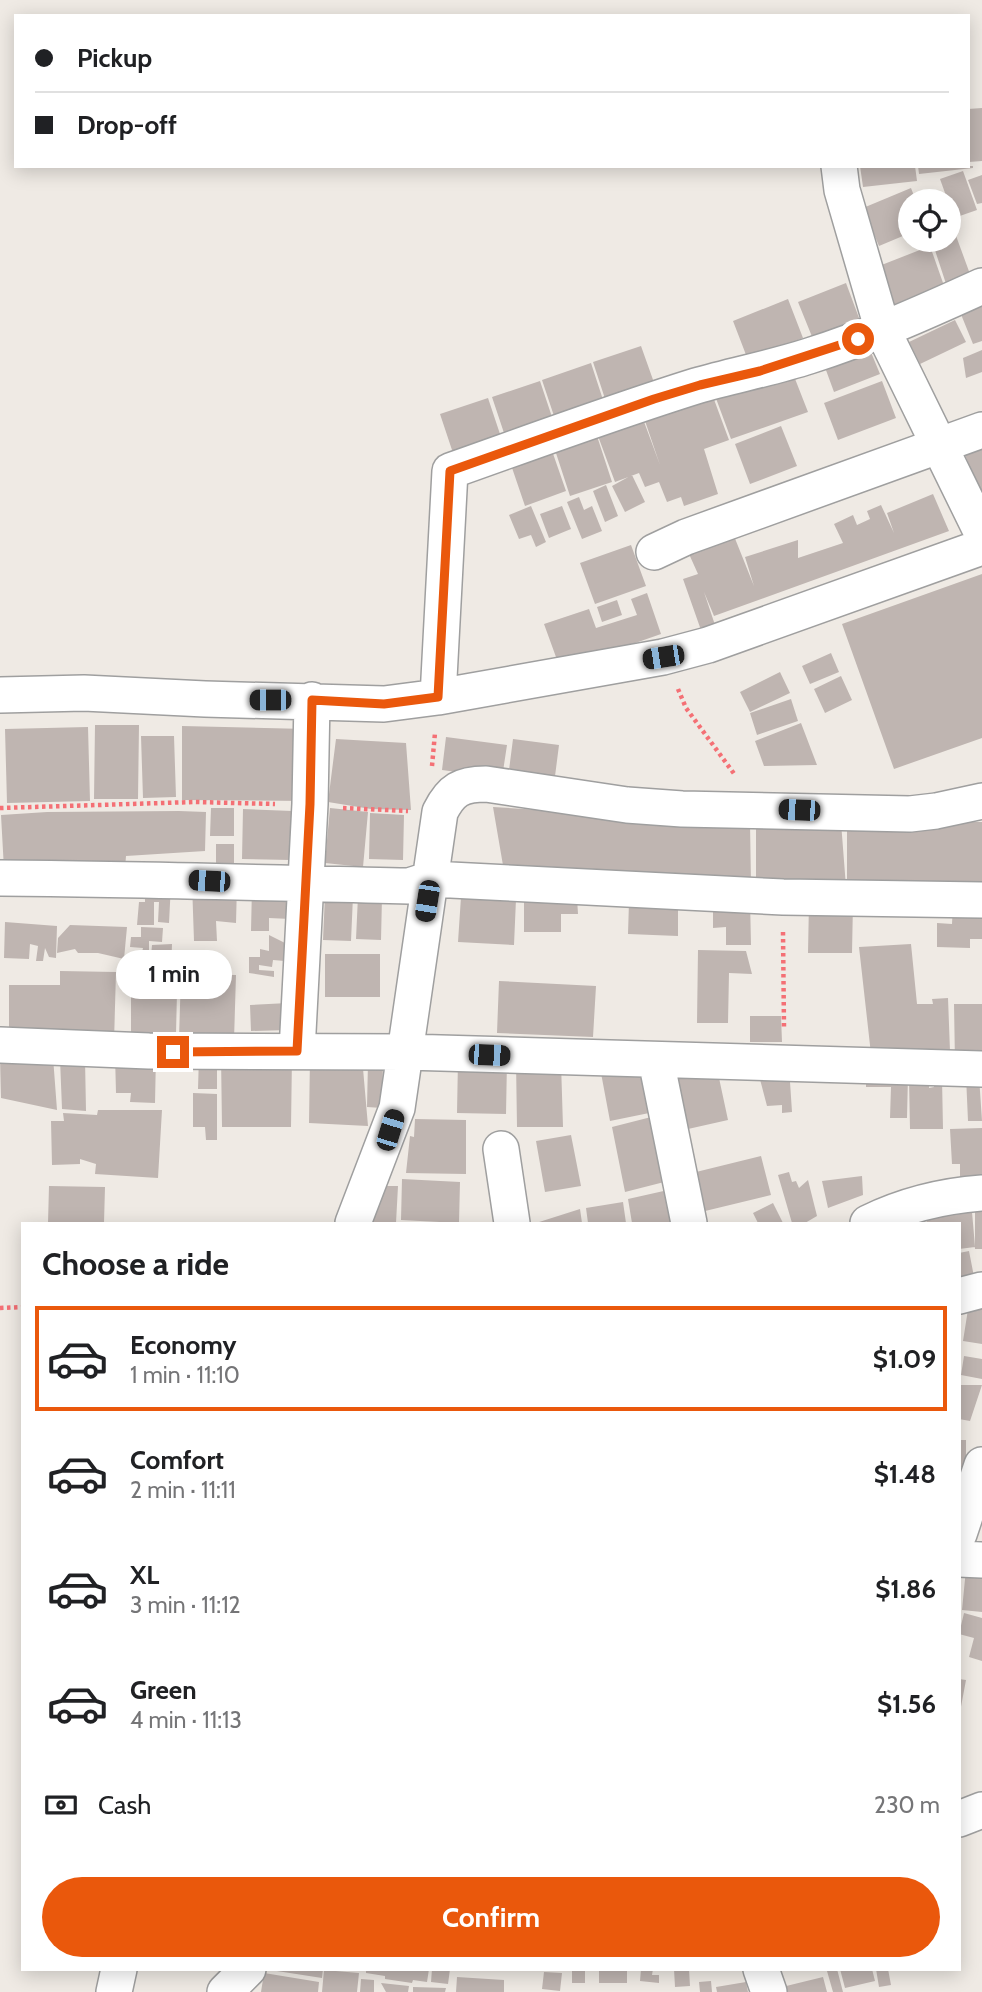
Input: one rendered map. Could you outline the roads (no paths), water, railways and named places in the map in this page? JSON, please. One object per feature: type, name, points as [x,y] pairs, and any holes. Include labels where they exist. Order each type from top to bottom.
[{"type":"street","points":[[839,168],[845,201],[883,331],[982,533]]},
{"type":"street","points":[[438,697],[450,471],[700,385],[808,357],[883,331],[982,286]]},
{"type":"street","points":[[654,552],[686,537],[982,430]]},
{"type":"street","points":[[0,695],[84,693],[384,704],[438,697],[663,657],[752,630],[982,547]]},
{"type":"street","points":[[297,1051],[310,804],[312,700]]},
{"type":"street","points":[[354,1222],[394,1119],[431,879],[434,812],[451,795],[469,784],[486,784],[628,805],[910,814],[982,801]]},
{"type":"street","points":[[0,875],[409,886],[431,879],[783,897],[982,900]]},
{"type":"street","points":[[0,1045],[161,1052],[406,1052],[982,1069]]},
{"type":"street","points":[[656,1060],[689,1222]]},
{"type":"street","points":[[501,1149],[512,1222]]},
{"type":"street","points":[[870,1222],[914,1203],[947,1196],[982,1193]]},
{"type":"street","points":[[961,1295],[982,1290]]},
{"type":"street","points":[[961,1528],[982,1465]]},
{"type":"street","points":[[961,1559],[982,1560]]},
{"type":"street","points":[[961,1818],[982,1810]]},
{"type":"street","points":[[114,1992],[118,1971]]},
{"type":"street","points":[[225,1992],[246,1971]]},
{"type":"street","points":[[762,1971],[769,1992]]}]
